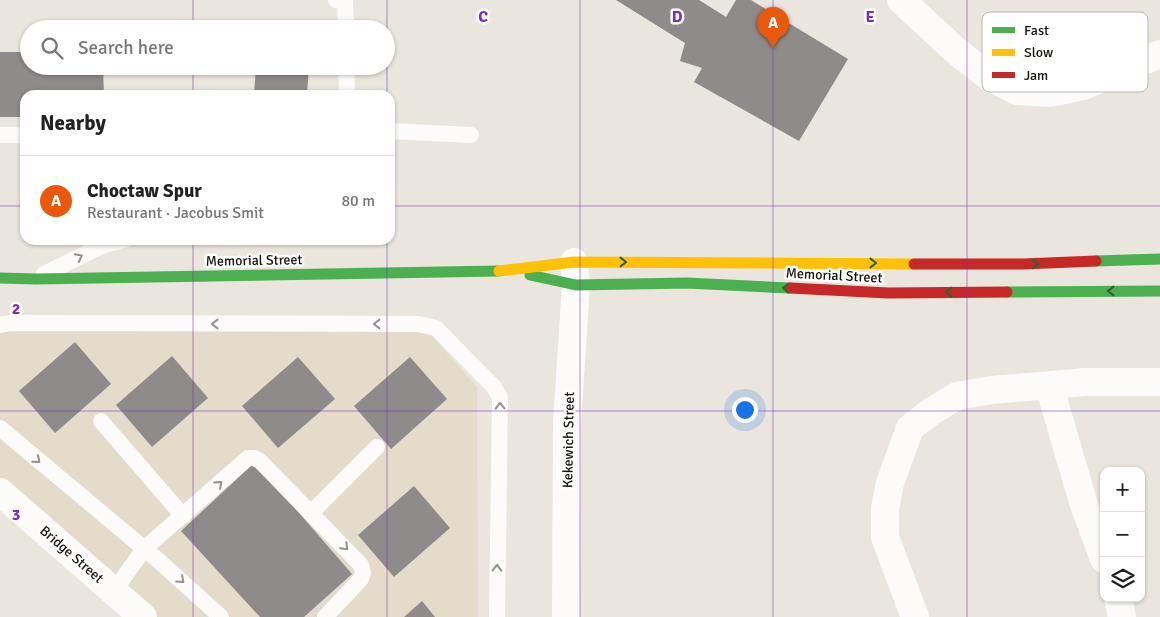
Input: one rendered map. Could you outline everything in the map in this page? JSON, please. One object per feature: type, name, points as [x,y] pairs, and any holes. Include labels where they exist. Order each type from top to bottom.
[{"type":"highway","name":"Memorial Street","points":[[509,270],[575,274],[1160,259]]},
{"type":"highway","name":"Memorial Street","points":[[0,278],[36,279],[509,270],[687,283],[888,293],[1160,291]]},
{"type":"street","points":[[901,0],[955,50],[982,71]]},
{"type":"street","points":[[1148,59],[1160,54]]},
{"type":"street","points":[[1039,92],[1055,92]]},
{"type":"street","name":"Kekewich Street","points":[[566,617],[568,423],[575,274]]},
{"type":"street","points":[[915,617],[884,537],[885,510],[890,483],[910,428],[932,411],[957,396],[992,390],[1085,382],[1160,382]]},
{"type":"street","points":[[1049,385],[1084,505],[1103,557]]},
{"type":"street","name":"Bridge Street","points":[[0,492],[143,617]]},
{"type":"street","points":[[1119,602],[1122,617]]},
{"type":"lane","points":[[336,0],[346,0],[346,20]]},
{"type":"lane","points":[[346,75],[346,90]]},
{"type":"lane","points":[[395,131],[470,135]]},
{"type":"lane","points":[[0,135],[20,135]]},
{"type":"lane","points":[[36,279],[104,245]]},
{"type":"lane","points":[[0,326],[11,323],[418,324],[436,328],[494,387],[500,398],[497,617]]},
{"type":"lane","points":[[100,421],[183,516]]},
{"type":"lane","points":[[0,428],[165,565],[221,617]]},
{"type":"lane","points":[[311,513],[377,447]]},
{"type":"lane","points":[[114,591],[144,549],[250,458],[254,458],[260,461],[358,560],[363,569],[361,579],[325,617]]},
{"type":"shaded area","points":[[0,325],[426,329],[477,387],[478,617],[152,617],[0,484]]},
{"type":"building","points":[[616,0],[699,0],[726,17],[736,0],[751,0],[848,59],[799,141],[694,82],[702,68],[680,61],[685,43]]},
{"type":"building","points":[[0,52],[20,52],[20,75],[103,75],[104,90],[20,90],[20,117],[0,117]]},
{"type":"building","points":[[255,75],[308,75],[307,90],[254,90]]},
{"type":"building","points":[[75,342],[111,384],[55,433],[19,391]]},
{"type":"building","points":[[172,356],[208,398],[152,447],[116,405]]},
{"type":"building","points":[[298,357],[335,399],[278,448],[242,406]]},
{"type":"building","points":[[410,357],[447,399],[391,449],[354,406]]},
{"type":"building","points":[[255,462],[352,574],[304,617],[260,617],[181,531]]},
{"type":"building","points":[[414,486],[450,528],[394,577],[358,535]]},
{"type":"building","points":[[422,601],[435,617],[404,617]]},
{"type":"traffic: fast","points":[[1096,261],[1160,259]]},
{"type":"traffic: fast","points":[[0,278],[36,279],[499,271]]},
{"type":"traffic: fast","points":[[530,275],[576,285],[687,283],[790,288]]},
{"type":"traffic: fast","points":[[1007,292],[1160,291]]},
{"type":"traffic: slow","points":[[499,271],[574,262],[914,264]]},
{"type":"traffic: jam","points":[[914,264],[1023,264],[1096,261]]},
{"type":"traffic: jam","points":[[790,288],[888,293],[1007,292]]},
{"type":"place","name":"Choctaw Spur","points":[[773,48]]}]
